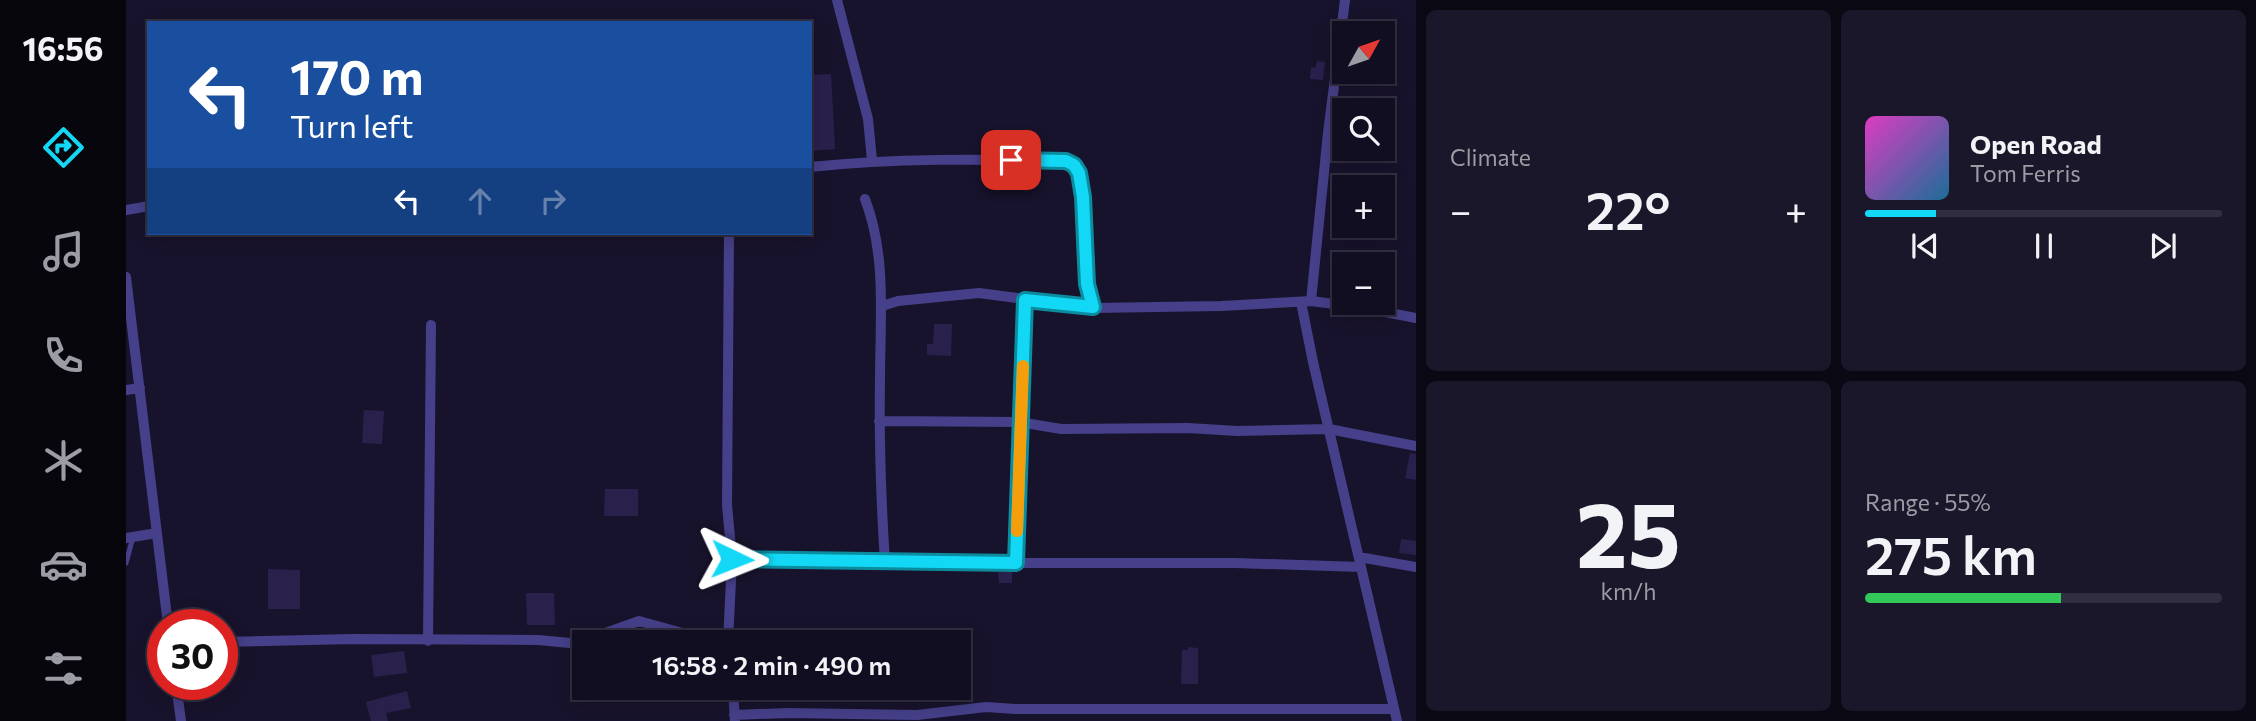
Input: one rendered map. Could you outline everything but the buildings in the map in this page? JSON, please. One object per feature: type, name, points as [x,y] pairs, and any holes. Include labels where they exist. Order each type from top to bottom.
[{"type":"street","points":[[838,0],[868,119],[872,160]]},
{"type":"street","points":[[1345,0],[1306,302],[1329,429],[1397,721]]},
{"type":"street","points":[[812,167],[872,160],[1066,161],[1074,165],[1079,173],[1083,197],[1086,270],[1093,307]]},
{"type":"street","points":[[865,199],[874,222],[882,306],[879,421],[885,562]]},
{"type":"street","points":[[126,210],[147,206]]},
{"type":"street","points":[[728,630],[732,559],[727,505],[729,235]]},
{"type":"street","points":[[126,277],[166,609]]},
{"type":"street","points":[[882,306],[898,301],[979,293],[1093,307],[1306,302],[1366,308],[1416,318]]},
{"type":"street","points":[[1016,563],[1025,300]]},
{"type":"street","points":[[428,640],[431,324]]},
{"type":"street","points":[[126,390],[140,388]]},
{"type":"street","points":[[879,421],[1019,422],[1061,429],[1329,429],[1416,446]]},
{"type":"street","points":[[130,537],[156,533]]},
{"type":"street","points":[[732,559],[1016,563],[1360,562],[1416,568]]},
{"type":"street","points":[[614,630],[639,621],[670,630]]},
{"type":"street","points":[[238,642],[538,639],[572,643]]},
{"type":"street","points":[[178,700],[181,721]]},
{"type":"street","points":[[733,700],[734,718],[787,713],[878,717],[937,714],[986,707],[1015,715],[1394,709]]},
{"type":"lane","points":[[126,563],[130,537]]},
{"type":"slow traffic","points":[[1017,531],[1023,366]]},
{"type":"route","points":[[732,559],[1016,563],[1025,300],[1093,307],[1087,284],[1083,244],[1083,197],[1079,173],[1074,165],[1066,161],[1011,160]]}]
